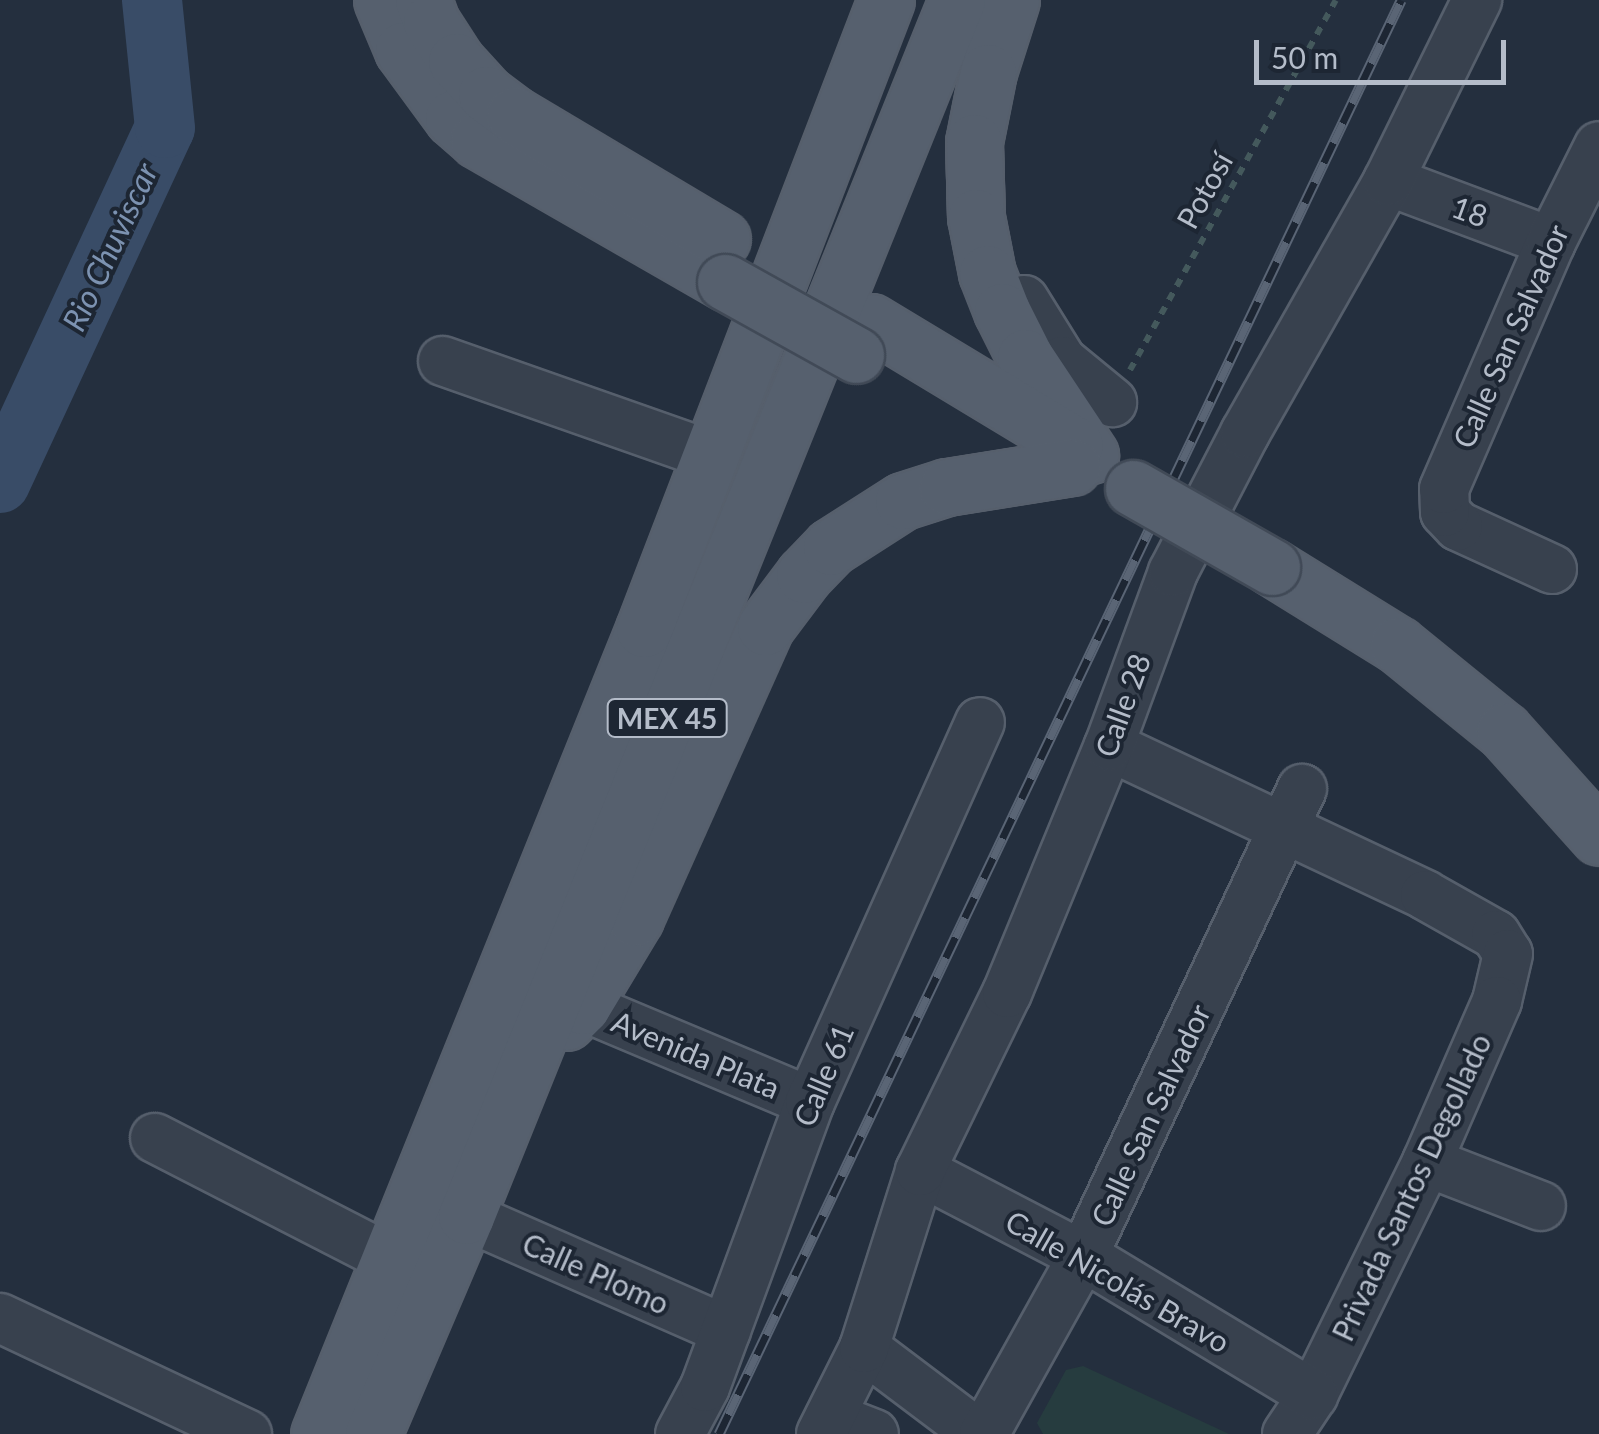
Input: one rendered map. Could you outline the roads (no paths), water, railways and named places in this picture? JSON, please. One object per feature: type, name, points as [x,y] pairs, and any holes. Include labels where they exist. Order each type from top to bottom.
[{"type":"main road","points":[[382,0],[403,50],[453,118],[504,160],[734,267],[1272,567],[1398,645],[1504,731],[1599,836]]},
{"type":"main road","points":[[423,0],[456,62],[486,94],[734,267]]},
{"type":"main road","points":[[836,124],[864,0]]},
{"type":"main road","name":"MEX 45","points":[[319,1434],[392,1260],[886,0]]},
{"type":"main road","name":"MEX 45","points":[[373,1434],[466,1216],[957,0]]},
{"type":"main road","points":[[1012,0],[988,72],[974,142],[976,217],[987,273],[1002,311],[1032,369],[1103,472]]},
{"type":"main road","points":[[534,1046],[582,1006],[635,918],[765,627],[804,574],[831,548],[903,501],[947,487],[1103,472]]},
{"type":"street","points":[[1038,0],[1010,84],[999,141],[1003,240],[1018,288],[1047,343],[1112,402]]},
{"type":"street","name":"Calle 28","points":[[826,1426],[864,1348],[920,1170],[1007,993],[1109,746],[1173,572],[1245,432],[1388,181],[1477,0]]},
{"type":"street","name":"Calle San Salvador","points":[[1552,569],[1458,526],[1445,512],[1446,475],[1551,242],[1599,146]]},
{"type":"street","name":"18","points":[[1388,181],[1551,242]]},
{"type":"street","points":[[444,361],[710,455]]},
{"type":"street","name":"Calle 61","points":[[680,1434],[726,1330],[810,1102],[980,722]]},
{"type":"street","points":[[1109,746],[1294,809]]},
{"type":"street","name":"Calle San Salvador","points":[[981,1434],[1083,1256],[1294,809]]},
{"type":"street","name":"Privada Santos Degollado","points":[[1286,1434],[1313,1396],[1427,1162],[1507,974],[1508,954],[1496,934],[1294,809]]},
{"type":"street","name":"Avenida Plata","points":[[582,1006],[810,1102]]},
{"type":"street","points":[[155,1138],[392,1260]]},
{"type":"street","points":[[1427,1162],[1542,1206]]},
{"type":"street","name":"Calle Nicolás Bravo","points":[[920,1170],[1083,1256],[1313,1396]]},
{"type":"street","name":"Calle Plomo","points":[[466,1216],[726,1330]]},
{"type":"street","points":[[0,1318],[248,1434]]},
{"type":"street","points":[[864,1348],[981,1434]]},
{"type":"street","points":[[826,1426],[874,1434]]},
{"type":"waterway","name":"Rio Chuviscar","points":[[0,483],[165,128],[152,0]]},
{"type":"railway","points":[[719,1434],[1401,0]]}]
